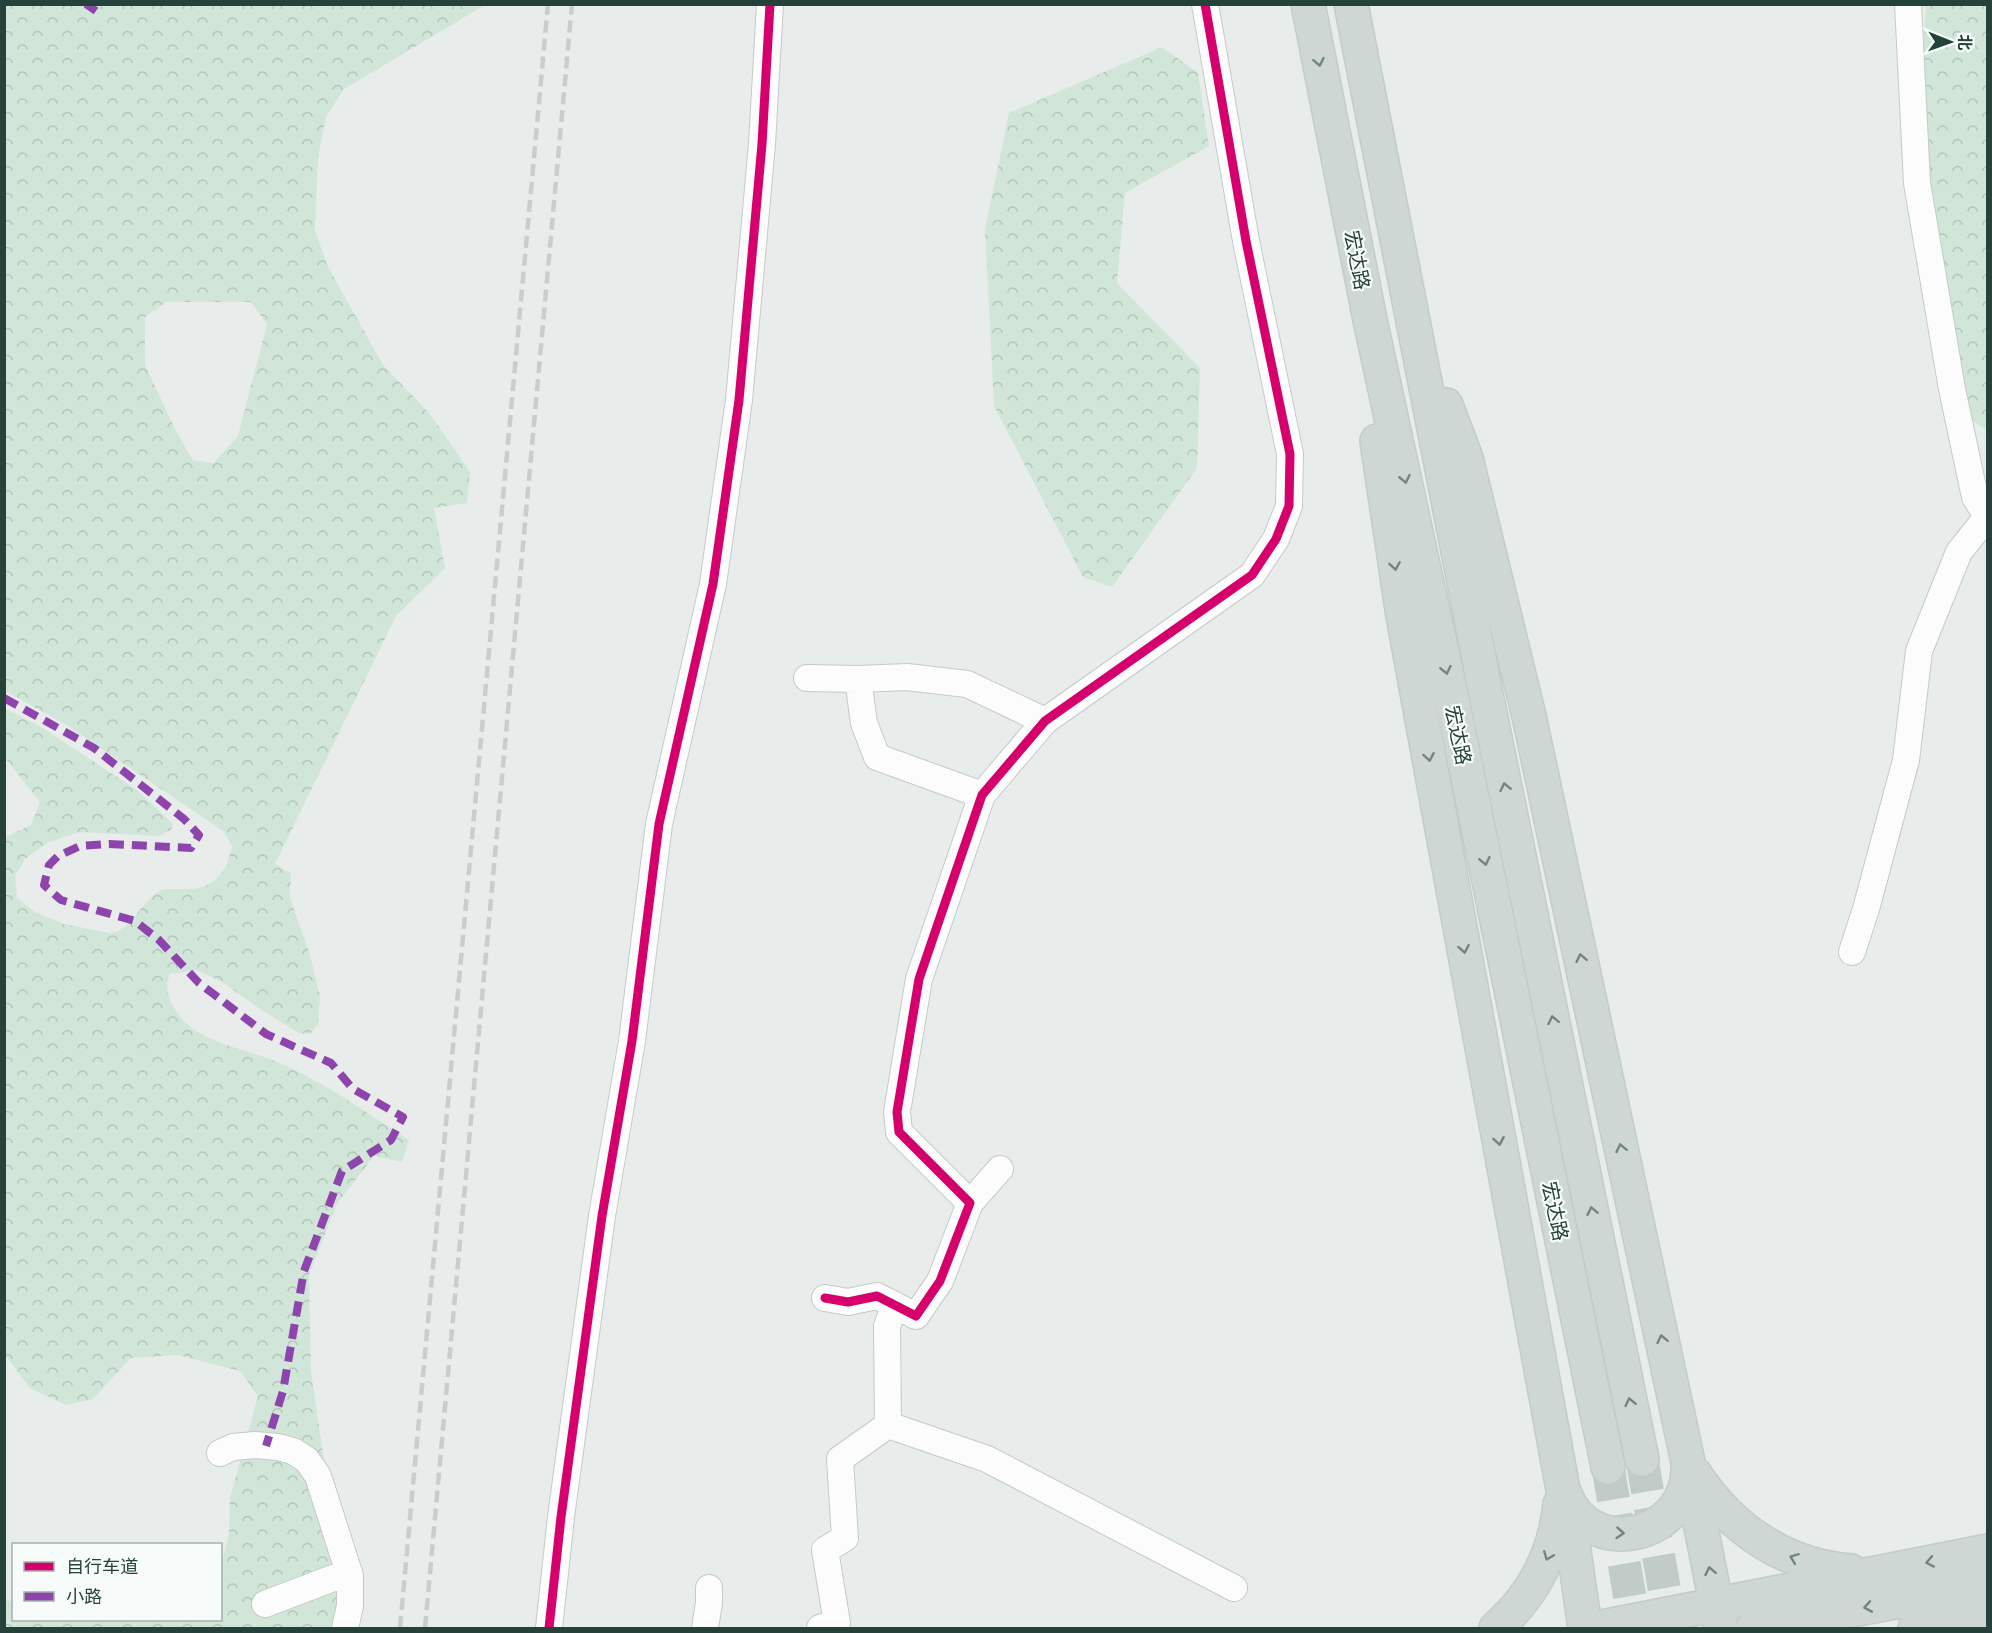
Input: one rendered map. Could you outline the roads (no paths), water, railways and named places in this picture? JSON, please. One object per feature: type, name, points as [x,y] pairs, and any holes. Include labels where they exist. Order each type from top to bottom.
[{"type":"main road","name":"宏达路","points":[[1308,4],[1370,320],[1452,699],[1608,1467]]},
{"type":"main road","name":"宏达路","points":[[1351,4],[1485,690],[1642,1459]]},
{"type":"main road","points":[[1412,315],[1466,458],[1527,705],[1719,1616]]},
{"type":"main road","points":[[1370,320],[1378,456],[1402,616],[1562,1482],[1585,1629]]},
{"type":"main road","points":[[1562,1482],[1567,1499],[1585,1520],[1597,1528],[1610,1532],[1637,1533],[1656,1525],[1672,1513],[1680,1502],[1688,1476],[1688,1462]]},
{"type":"main road","points":[[1688,1462],[1712,1498],[1747,1532],[1786,1555],[1827,1568],[1870,1572],[1988,1551]]},
{"type":"main road","points":[[1496,1629],[1526,1596],[1546,1560],[1558,1520],[1562,1482]]},
{"type":"main road","points":[[1597,1629],[1719,1616],[1892,1569]]},
{"type":"main road","points":[[1754,1629],[1988,1585]]},
{"type":"main road","points":[[1915,1629],[1988,1610]]},
{"type":"street","points":[[549,1629],[561,1517],[596,1263],[632,1041],[659,824],[712,584],[739,400],[762,144],[770,4]]},
{"type":"street","points":[[970,1203],[899,1132],[897,1112],[919,979],[982,795],[1045,721],[1252,575],[1276,539],[1289,506],[1290,454],[1246,241],[1205,4]]},
{"type":"street","points":[[1852,952],[1866,909],[1906,760],[1919,651],[1959,552],[1987,517],[1975,497],[1952,389],[1917,183],[1908,4]]},
{"type":"street","points":[[807,678],[858,679],[883,676],[968,684],[1045,721]]},
{"type":"street","points":[[858,679],[864,723],[877,757],[982,795]]},
{"type":"street","points":[[825,1298],[848,1302],[877,1296],[916,1316],[940,1281],[970,1203],[1000,1169]]},
{"type":"street","points":[[888,1425],[886,1326],[895,1305]]},
{"type":"street","points":[[888,1425],[987,1459],[1234,1588]]},
{"type":"street","points":[[820,1629],[837,1623],[825,1550],[845,1538],[840,1459],[888,1425]]},
{"type":"street","points":[[220,1453],[233,1447],[255,1445],[293,1451],[307,1460],[318,1476],[349,1572],[350,1606],[345,1629]]},
{"type":"street","points":[[265,1604],[349,1572]]},
{"type":"street","points":[[705,1629],[709,1603],[708,1588]]},
{"type":"tunnel","points":[[1642,1459],[1671,1628]]},
{"type":"tunnel","points":[[1608,1467],[1635,1628]]},
{"type":"railway","points":[[400,1628],[548,4]]},
{"type":"railway","points":[[425,1628],[572,4]]}]
